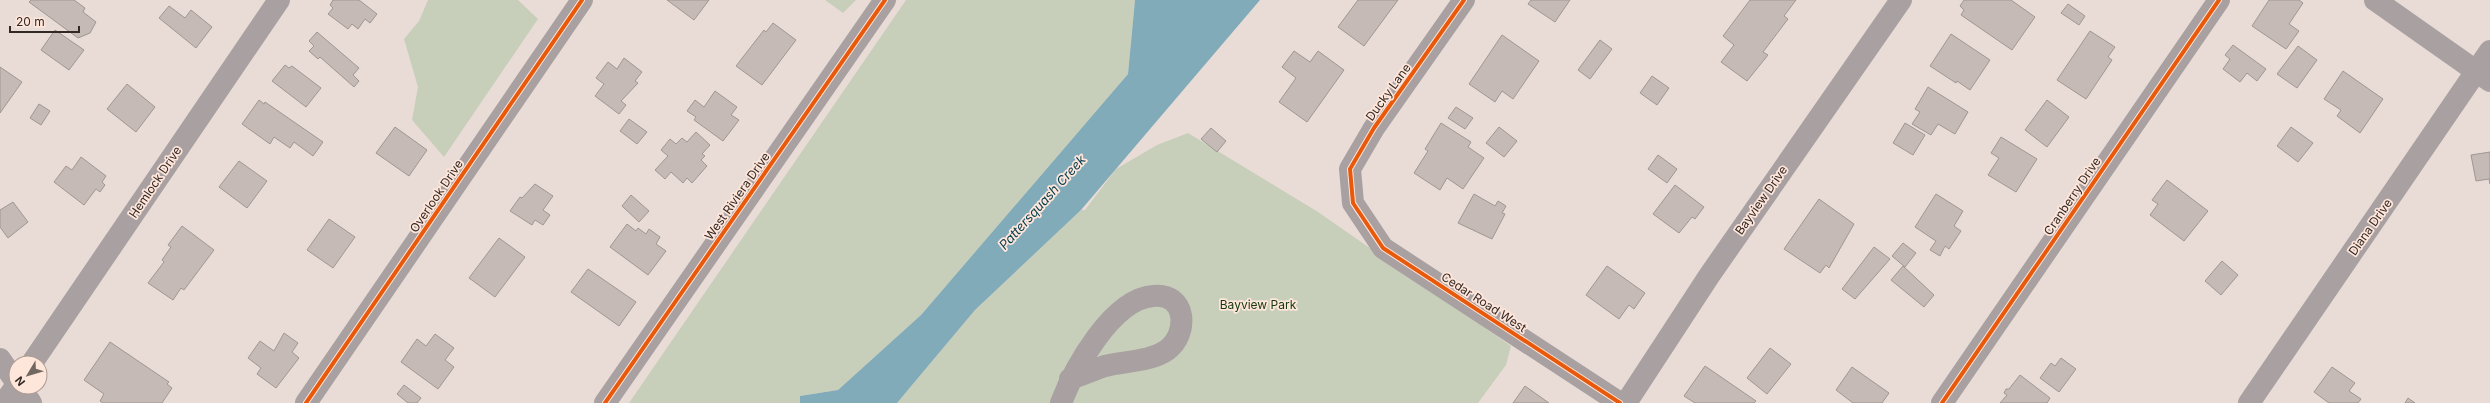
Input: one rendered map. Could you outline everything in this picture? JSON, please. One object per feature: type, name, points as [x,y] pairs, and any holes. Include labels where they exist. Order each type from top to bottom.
[{"type":"street","name":"Hemlock Drive","points":[[37,355],[278,0]]},
{"type":"street","name":"Overlook Drive","points":[[306,403],[582,0]]},
{"type":"street","name":"West Riviera Drive","points":[[605,403],[885,0]]},
{"type":"street","name":"Ducky Lane","points":[[1352,203],[1350,169],[1374,128],[1464,0]]},
{"type":"street","name":"Bayview Drive","points":[[1626,403],[1708,276],[1901,0]]},
{"type":"street","name":"Cranberry Drive","points":[[1942,403],[2219,0]]},
{"type":"street","points":[[2375,0],[2484,76]]},
{"type":"street","name":"Diana Drive","points":[[2249,403],[2484,76],[2490,51]]},
{"type":"street","name":"Cedar Road West","points":[[1352,203],[1383,248],[1620,403]]},
{"type":"street","points":[[1061,403],[1070,379],[1085,354],[1114,317],[1132,303],[1153,296],[1169,299],[1179,306],[1182,318],[1178,338],[1166,351],[1145,358],[1105,366],[1070,379]]},
{"type":"street","points":[[0,359],[8,370]]},
{"type":"green space","points":[[428,0],[518,0],[538,19],[444,157],[412,120],[418,87],[404,39],[419,21]]},
{"type":"green space","points":[[825,0],[856,0],[843,13]]},
{"type":"green space","points":[[906,0],[1135,0],[1128,74],[921,315],[838,390],[800,396],[800,403],[629,403]]},
{"type":"green space","name":"Bayview Park","points":[[1188,133],[1318,212],[1511,346],[1506,365],[1478,403],[897,403],[975,310],[1081,210],[1085,210],[1116,169],[1157,145]]},
{"type":"water","name":"Pattersquash Creek","points":[[1135,0],[1260,0],[1081,210],[975,310],[897,403],[800,403],[800,396],[838,390],[921,315],[1128,74]]},
{"type":"building","points":[[31,0],[74,0],[85,8],[83,12],[96,22],[90,33],[78,38],[29,2]]},
{"type":"building","points":[[333,0],[359,0],[377,14],[370,23],[365,19],[358,29],[352,24],[348,29],[328,14],[333,8],[330,5]]},
{"type":"building","points":[[667,0],[709,0],[694,20]]},
{"type":"building","points":[[1358,0],[1398,0],[1364,46],[1338,27]]},
{"type":"building","points":[[1531,0],[1570,0],[1555,22],[1528,4]]},
{"type":"building","points":[[1750,0],[1796,0],[1784,16],[1788,19],[1763,52],[1768,55],[1747,81],[1721,62],[1734,45],[1723,36]]},
{"type":"building","points":[[1964,0],[2011,0],[2035,17],[2012,50],[1961,15],[1964,10],[1960,6]]},
{"type":"building","points":[[2269,0],[2299,0],[2303,3],[2289,24],[2299,31],[2286,49],[2252,26]]},
{"type":"building","points":[[2068,4],[2085,16],[2079,25],[2061,13]]},
{"type":"building","points":[[169,6],[185,18],[191,10],[212,27],[196,48],[159,18]]},
{"type":"building","points":[[773,23],[796,40],[762,85],[736,66],[764,30],[766,32]]},
{"type":"building","points":[[55,30],[84,50],[69,70],[41,50]]},
{"type":"building","points":[[2090,31],[2115,47],[2108,57],[2112,60],[2086,99],[2057,80]]},
{"type":"building","points":[[317,32],[359,68],[353,75],[359,81],[354,87],[320,57],[318,59],[309,51],[314,46],[309,41]]},
{"type":"building","points":[[1951,34],[1990,60],[1970,90],[1957,81],[1956,83],[1930,66]]},
{"type":"building","points":[[1502,35],[1539,61],[1513,99],[1502,91],[1495,102],[1469,84]]},
{"type":"building","points":[[1600,40],[1612,49],[1590,79],[1578,70]]},
{"type":"building","points":[[2233,45],[2266,69],[2257,81],[2247,73],[2240,82],[2223,69],[2230,59],[2225,55]]},
{"type":"building","points":[[2298,46],[2317,60],[2297,88],[2277,74]]},
{"type":"building","points":[[1294,51],[1310,62],[1318,51],[1344,70],[1307,122],[1279,102],[1296,78],[1282,67]]},
{"type":"building","points":[[624,58],[642,72],[635,81],[638,83],[621,101],[626,105],[619,114],[595,96],[604,84],[596,78],[608,62],[617,69]]},
{"type":"building","points":[[285,65],[289,68],[292,66],[321,88],[306,107],[272,81]]},
{"type":"building","points":[[0,67],[22,82],[0,113]]},
{"type":"building","points":[[2343,71],[2383,99],[2360,133],[2337,116],[2341,110],[2324,99]]},
{"type":"building","points":[[1652,76],[1669,88],[1657,105],[1640,93]]},
{"type":"building","points":[[127,84],[155,107],[136,132],[107,109]]},
{"type":"building","points":[[1928,87],[1968,112],[1955,134],[1938,124],[1931,135],[1912,124],[1920,112],[1915,109]]},
{"type":"building","points":[[715,91],[737,107],[731,115],[739,120],[723,141],[694,120],[696,117],[687,111],[695,100],[704,107]]},
{"type":"building","points":[[259,100],[264,104],[265,102],[323,142],[313,156],[294,142],[290,148],[274,137],[270,144],[242,124]]},
{"type":"building","points":[[2047,100],[2069,117],[2047,147],[2025,130]]},
{"type":"building","points":[[39,104],[50,111],[41,125],[30,118]]},
{"type":"building","points":[[1456,107],[1473,118],[1465,129],[1448,118]]},
{"type":"building","points":[[629,119],[647,132],[637,144],[620,131]]},
{"type":"building","points":[[1441,123],[1471,142],[1468,147],[1484,158],[1463,189],[1447,178],[1440,190],[1414,173],[1428,151],[1425,149]]},
{"type":"building","points":[[1905,123],[1925,135],[1913,155],[1893,143]]},
{"type":"building","points":[[395,127],[427,150],[409,176],[376,153]]},
{"type":"building","points":[[1499,127],[1517,141],[1504,157],[1486,143]]},
{"type":"building","points":[[2291,127],[2313,143],[2298,162],[2277,146]]},
{"type":"building","points":[[1211,128],[1226,141],[1217,152],[1201,139]]},
{"type":"building","points":[[696,132],[710,145],[702,154],[705,156],[701,160],[707,166],[692,183],[687,178],[683,183],[671,172],[665,179],[655,170],[668,156],[661,150],[670,139],[676,144],[682,138],[687,142]]},
{"type":"building","points":[[2001,137],[2037,159],[2016,192],[1988,175],[1999,158],[1991,153]]},
{"type":"building","points":[[2490,152],[2490,184],[2489,179],[2476,181],[2471,155]]},
{"type":"building","points":[[1658,155],[1677,169],[1667,183],[1648,169]]},
{"type":"building","points":[[81,157],[106,176],[102,182],[105,185],[100,192],[96,189],[84,205],[54,182],[66,166],[72,170]]},
{"type":"building","points":[[239,161],[267,181],[247,208],[219,187]]},
{"type":"building","points":[[2167,180],[2208,211],[2184,241],[2150,215],[2158,204],[2152,200]]},
{"type":"building","points":[[535,184],[553,196],[543,210],[550,215],[543,225],[535,220],[532,225],[510,211],[520,197],[522,198]]},
{"type":"building","points":[[1675,185],[1704,207],[1695,219],[1692,217],[1679,233],[1653,214]]},
{"type":"building","points":[[1474,194],[1495,206],[1498,201],[1506,206],[1502,213],[1505,214],[1492,239],[1458,223]]},
{"type":"building","points":[[1936,194],[1963,211],[1954,226],[1961,231],[1949,249],[1945,246],[1940,256],[1930,250],[1936,241],[1915,227]]},
{"type":"building","points":[[631,195],[649,211],[639,222],[622,206]]},
{"type":"building","points":[[1819,199],[1854,224],[1829,268],[1826,265],[1820,273],[1784,249]]},
{"type":"building","points":[[13,202],[28,222],[8,238],[0,227],[0,210]]},
{"type":"building","points":[[329,219],[355,237],[333,268],[307,250]]},
{"type":"building","points":[[627,224],[636,231],[638,228],[646,234],[649,229],[660,237],[656,244],[666,251],[648,275],[610,247]]},
{"type":"building","points":[[182,226],[214,250],[184,290],[181,288],[173,300],[148,283],[164,262],[162,260],[171,247],[168,245]]},
{"type":"building","points":[[499,238],[525,257],[495,297],[469,278]]},
{"type":"building","points":[[1903,243],[1916,253],[1905,267],[1892,256]]},
{"type":"building","points":[[1874,247],[1890,259],[1855,299],[1842,289]]},
{"type":"building","points":[[2222,261],[2238,275],[2221,295],[2205,281]]},
{"type":"building","points":[[1607,266],[1645,293],[1634,309],[1629,305],[1619,319],[1586,295]]},
{"type":"building","points":[[1903,266],[1934,295],[1924,307],[1891,280]]},
{"type":"building","points":[[588,269],[636,302],[619,326],[571,292]]},
{"type":"building","points":[[284,333],[298,343],[292,352],[299,358],[276,388],[257,374],[261,368],[248,358],[260,341],[274,351]]},
{"type":"building","points":[[435,334],[454,348],[445,360],[454,367],[438,389],[401,362],[417,339],[426,346]]},
{"type":"building","points":[[110,342],[169,382],[167,384],[172,388],[162,403],[103,403],[100,401],[104,394],[84,380]]},
{"type":"building","points":[[1770,348],[1791,364],[1767,394],[1747,378]]},
{"type":"building","points":[[2061,358],[2076,369],[2059,392],[2040,378],[2051,363],[2055,366]]},
{"type":"building","points":[[1705,366],[1756,401],[1754,403],[1695,403],[1684,396]]},
{"type":"building","points":[[1852,367],[1889,393],[1882,403],[1853,403],[1836,390]]},
{"type":"building","points":[[2332,367],[2355,383],[2349,391],[2361,399],[2358,403],[2329,403],[2314,392]]},
{"type":"building","points":[[2020,375],[2050,398],[2047,403],[2000,403],[2007,395],[2004,393],[2006,389],[2009,389]]},
{"type":"building","points":[[404,385],[421,398],[417,403],[408,403],[397,394]]},
{"type":"building","points":[[1525,386],[1549,403],[1513,403]]},
{"type":"building","points":[[2408,398],[2415,403],[2405,403]]},
{"type":"cycle path","points":[[306,403],[582,0]]},
{"type":"cycle path","points":[[605,403],[885,0]]},
{"type":"cycle path","points":[[1464,0],[1374,128],[1350,169],[1353,203],[1383,248],[1620,403]]},
{"type":"cycle path","points":[[1942,403],[2219,0]]}]
